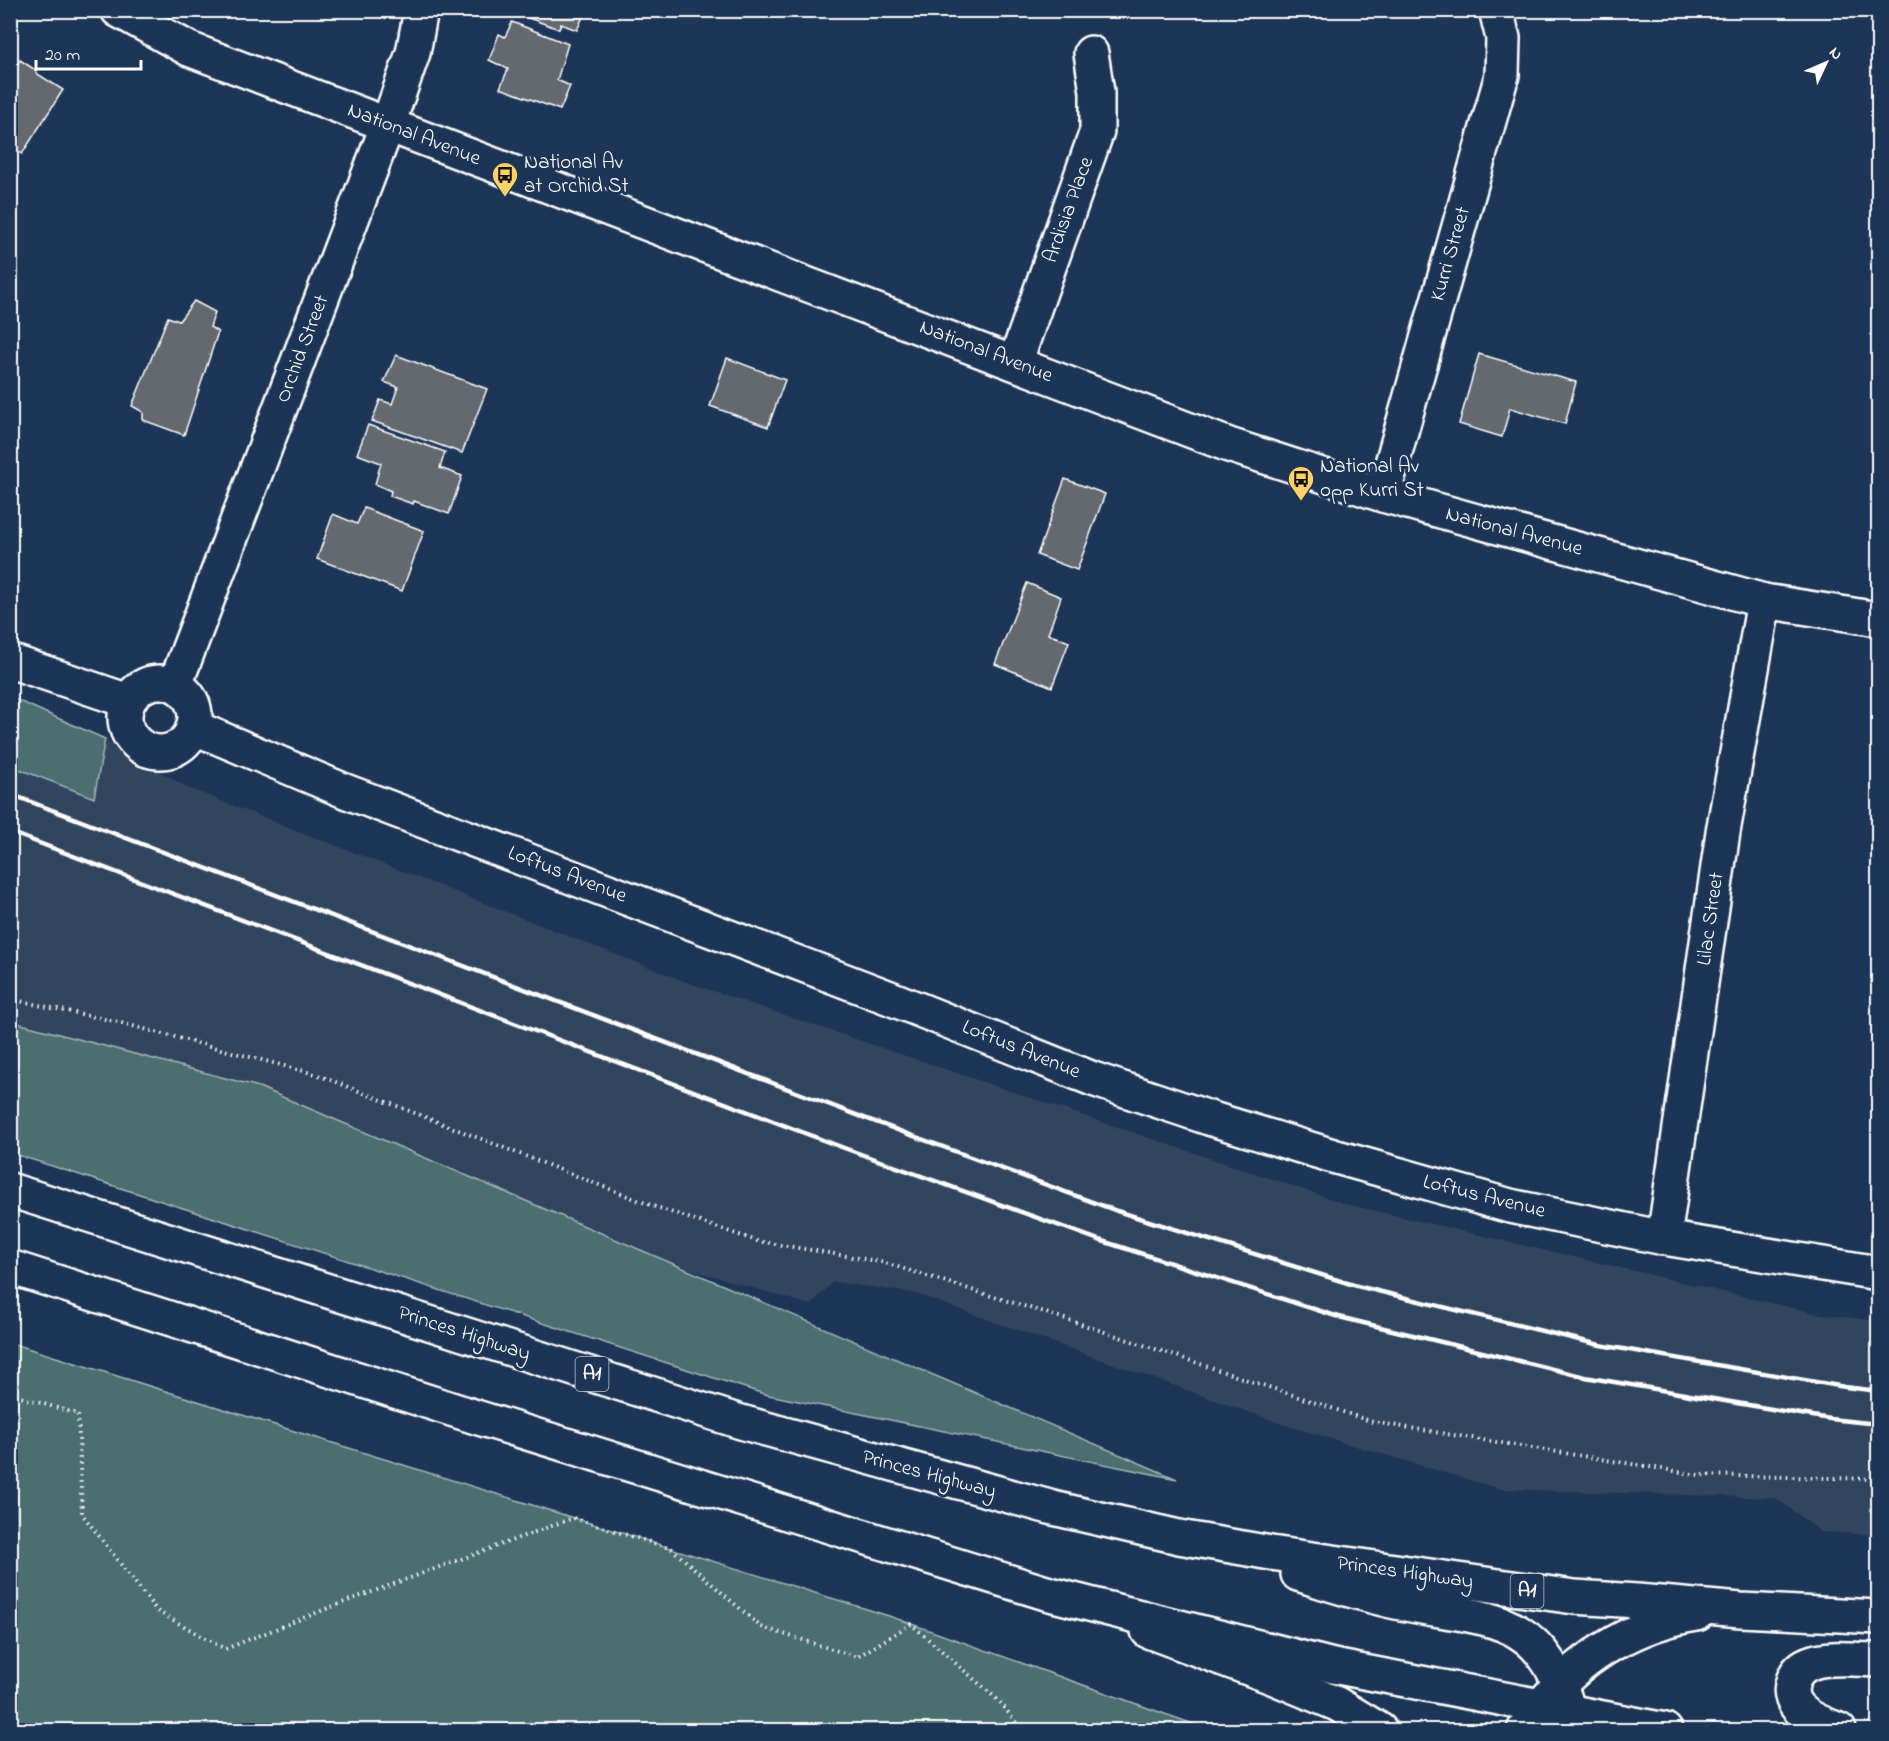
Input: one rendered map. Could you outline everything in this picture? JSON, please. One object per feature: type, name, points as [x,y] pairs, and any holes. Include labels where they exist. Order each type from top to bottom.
[{"type":"main road","name":"National Avenue","points":[[118,10],[189,49],[1229,445],[1383,495],[1764,601],[1878,619]]},
{"type":"main road","name":"Orchid Street","points":[[175,685],[388,124],[413,53],[421,10]]},
{"type":"main road","name":"Kurri Street","points":[[1383,495],[1502,75],[1503,38],[1496,10]]},
{"type":"main road","name":"Ardisia Place","points":[[1015,363],[1097,131],[1097,92],[1091,53]]},
{"type":"main road","name":"Lilac Street","points":[[1664,1238],[1723,832],[1764,601]]},
{"type":"main road","points":[[10,662],[128,701]]},
{"type":"main road","points":[[154,682],[175,685],[190,698],[194,707],[193,726],[189,737],[181,745],[159,752],[137,744],[126,724],[125,712],[128,701],[135,692],[154,682]]},
{"type":"main road","name":"Loftus Avenue","points":[[193,726],[345,791],[890,998],[1093,1079],[1209,1118],[1499,1203],[1664,1238],[1878,1274]]},
{"type":"main road","name":"Princes Highway","points":[[10,1190],[741,1422],[1053,1508],[1179,1537],[1271,1553],[1574,1597],[1741,1610],[1878,1617]]},
{"type":"main road","points":[[10,1267],[479,1418],[1046,1593],[1312,1661],[1496,1697],[1552,1713],[1615,1719],[1665,1731]]},
{"type":"main road","points":[[1179,1537],[1376,1597],[1454,1611],[1503,1624],[1529,1638],[1547,1660],[1552,1713]]},
{"type":"main road","points":[[1046,1593],[1272,1677],[1337,1704],[1380,1731]]},
{"type":"main road","points":[[1552,1713],[1590,1658],[1617,1641],[1672,1618],[1741,1610]]},
{"type":"main road","points":[[1839,1731],[1811,1719],[1799,1710],[1792,1690],[1795,1676],[1805,1665],[1822,1660],[1878,1660]]},
{"type":"path","points":[[10,999],[114,1021],[315,1074],[653,1206],[757,1241],[882,1262],[1075,1322],[1373,1422],[1699,1475],[1878,1479]]},
{"type":"path","points":[[10,1394],[78,1414],[82,1514],[158,1611],[225,1649],[331,1607],[573,1518],[672,1549],[760,1627],[857,1657],[911,1624],[999,1701],[1022,1731]]},
{"type":"shaded area","points":[[10,697],[105,739],[188,788],[689,983],[1346,1204],[1814,1313],[1878,1321],[1878,1535],[1821,1532],[1776,1498],[1500,1489],[1288,1426],[913,1293],[833,1282],[811,1305],[679,1266],[259,1087],[11,1021]]},
{"type":"green space","points":[[10,697],[105,739],[94,798],[11,766]]},
{"type":"green space","points":[[10,1021],[259,1087],[1177,1479],[764,1394],[11,1153]]},
{"type":"green space","points":[[11,1343],[889,1616],[1210,1730],[11,1730]]},
{"type":"building","points":[[586,10],[577,30],[561,24],[559,29],[509,11]]},
{"type":"building","points":[[512,22],[568,44],[557,80],[570,86],[560,110],[500,88],[508,69],[489,60],[499,34],[505,37]]},
{"type":"building","points":[[20,60],[63,90],[22,154],[10,146],[10,64],[15,67]]},
{"type":"building","points":[[194,301],[215,312],[210,327],[218,332],[184,435],[143,420],[143,412],[132,406],[168,317],[179,321]]},
{"type":"building","points":[[1479,354],[1576,382],[1565,424],[1510,408],[1502,437],[1459,424]]},
{"type":"building","points":[[396,355],[487,389],[462,453],[372,421],[380,400],[392,404],[398,387],[384,382]]},
{"type":"building","points":[[727,358],[785,380],[768,427],[710,406]]},
{"type":"building","points":[[368,425],[445,452],[440,468],[462,476],[449,514],[414,501],[413,504],[390,496],[391,491],[375,484],[381,463],[357,454]]},
{"type":"building","points":[[1065,479],[1105,494],[1077,570],[1037,555]]},
{"type":"building","points":[[364,508],[424,531],[402,591],[317,559],[333,514],[357,524]]},
{"type":"building","points":[[1027,583],[1061,597],[1048,634],[1069,642],[1052,687],[995,664]]},
{"type":"railway","points":[[10,794],[862,1117],[1117,1211],[1357,1286],[1600,1345],[1878,1391]]},
{"type":"railway","points":[[10,832],[844,1148],[1099,1240],[1339,1317],[1585,1377],[1830,1419],[1878,1424]]},
{"type":"place","name":"National Av at Orchid St","points":[[505,198]]},
{"type":"place","name":"National Av opp Kurri St","points":[[1301,502]]}]
